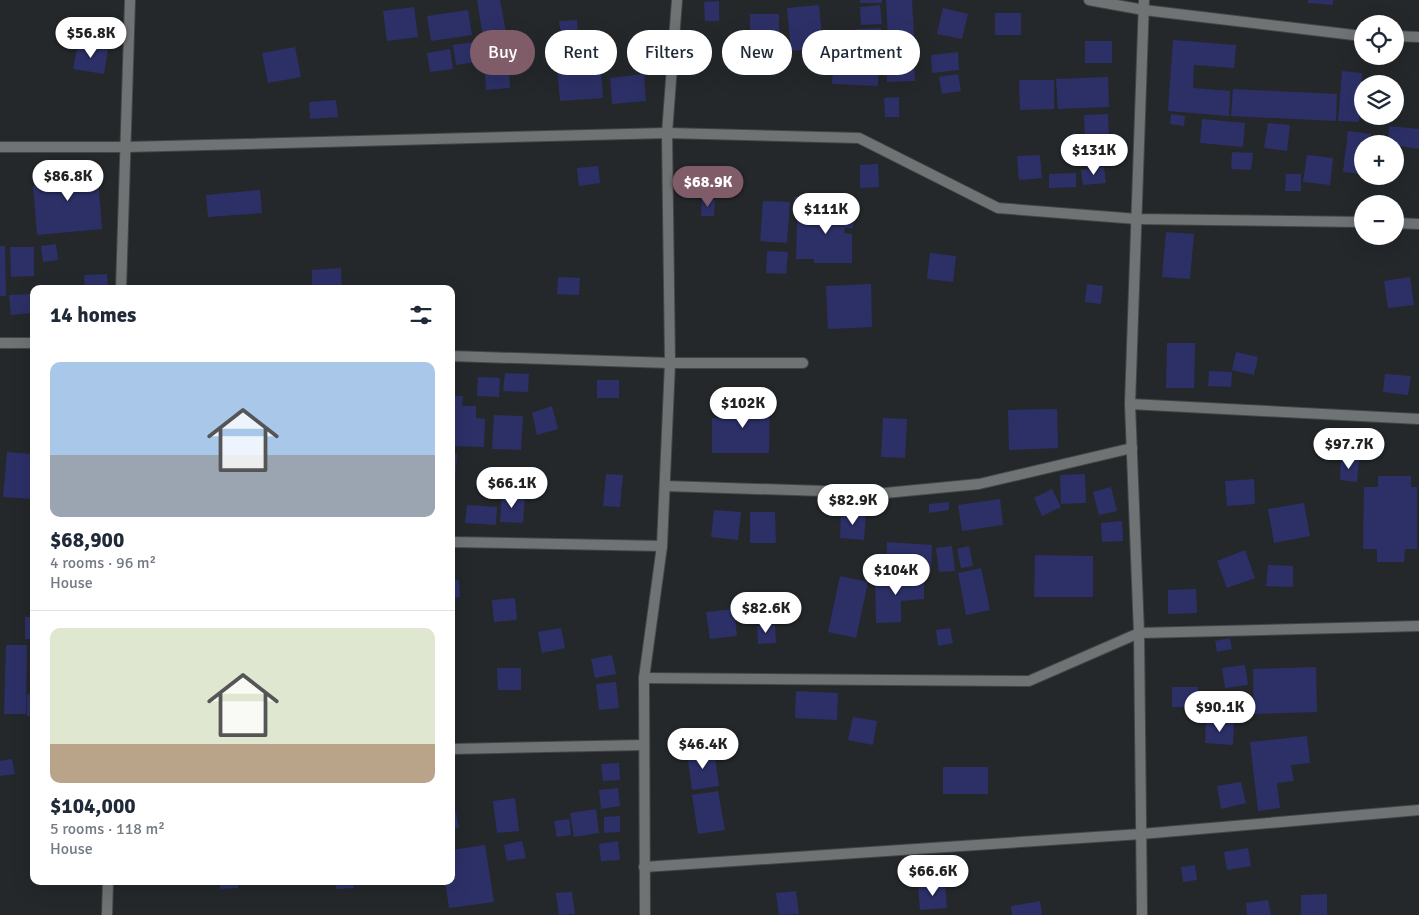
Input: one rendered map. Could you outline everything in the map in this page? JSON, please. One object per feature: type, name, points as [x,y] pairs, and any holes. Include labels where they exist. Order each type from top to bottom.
[{"type":"street","points":[[121,285],[130,0]]},
{"type":"street","points":[[644,915],[644,678],[662,546],[665,486],[670,363],[667,133],[677,0]]},
{"type":"street","points":[[1089,0],[1144,5],[1354,35]]},
{"type":"street","points":[[1142,915],[1139,633],[1130,404],[1144,5]]},
{"type":"street","points":[[1404,36],[1419,37]]},
{"type":"street","points":[[0,147],[126,147],[667,133],[859,138],[998,208],[1137,219],[1354,222]]},
{"type":"street","points":[[1404,223],[1419,224]]},
{"type":"street","points":[[0,343],[30,343]]},
{"type":"street","points":[[455,356],[670,363],[803,363]]},
{"type":"street","points":[[1130,404],[1419,419]]},
{"type":"street","points":[[665,486],[885,493],[979,484],[1132,448]]},
{"type":"street","points":[[455,542],[662,546]]},
{"type":"street","points":[[644,678],[1029,681],[1139,633],[1419,626]]},
{"type":"street","points":[[455,749],[644,745]]},
{"type":"street","points":[[644,867],[1141,834],[1419,810]]},
{"type":"street","points":[[108,885],[108,915]]},
{"type":"building","points":[[477,0],[500,0],[506,30],[482,30]]},
{"type":"building","points":[[860,0],[882,0],[882,3],[860,3]]},
{"type":"building","points":[[886,0],[912,0],[914,30],[888,30]]},
{"type":"building","points":[[1308,0],[1333,0],[1333,5],[1308,3]]},
{"type":"building","points":[[719,1],[719,21],[705,21],[704,2]]},
{"type":"building","points":[[819,5],[821,30],[802,30],[802,50],[792,51],[792,30],[789,30],[787,8]]},
{"type":"building","points":[[880,5],[882,24],[861,25],[860,7]]},
{"type":"building","points":[[414,7],[418,37],[387,41],[383,11]]},
{"type":"building","points":[[943,8],[968,14],[962,39],[937,34]]},
{"type":"building","points":[[468,10],[471,30],[470,35],[431,41],[427,16]]},
{"type":"building","points":[[995,13],[1021,13],[1021,35],[995,35]]},
{"type":"building","points":[[750,14],[779,14],[779,30],[750,30]]},
{"type":"building","points":[[577,20],[578,30],[560,30],[559,21]]},
{"type":"building","points":[[881,28],[881,30],[856,30]]},
{"type":"building","points":[[1173,40],[1236,45],[1234,68],[1194,65],[1193,88],[1230,91],[1229,116],[1168,111]]},
{"type":"building","points":[[1085,41],[1112,41],[1112,63],[1085,63]]},
{"type":"building","points":[[470,43],[470,63],[456,65],[453,45]]},
{"type":"building","points":[[78,44],[108,49],[104,74],[73,69]]},
{"type":"building","points":[[295,47],[301,77],[268,83],[262,53]]},
{"type":"building","points":[[450,49],[453,69],[430,72],[427,53]]},
{"type":"building","points":[[958,52],[959,70],[932,73],[931,55]]},
{"type":"building","points":[[1342,71],[1362,73],[1362,75],[1354,75],[1354,122],[1338,121]]},
{"type":"building","points":[[958,74],[961,91],[942,94],[939,77]]},
{"type":"building","points":[[485,75],[509,75],[510,88],[486,90]]},
{"type":"building","points":[[558,75],[601,75],[603,98],[560,101]]},
{"type":"building","points":[[644,75],[646,101],[612,104],[610,78]]},
{"type":"building","points":[[833,75],[878,75],[878,86],[832,84]]},
{"type":"building","points":[[887,75],[915,75],[915,81],[887,82]]},
{"type":"building","points":[[1108,77],[1109,107],[1058,109],[1056,79]]},
{"type":"building","points":[[1019,80],[1054,80],[1054,109],[1020,110]]},
{"type":"building","points":[[1233,89],[1337,94],[1336,121],[1231,116]]},
{"type":"building","points":[[899,97],[899,117],[885,117],[884,98]]},
{"type":"building","points":[[336,100],[338,117],[310,119],[309,102]]},
{"type":"building","points":[[1108,114],[1109,139],[1085,140],[1084,115]]},
{"type":"building","points":[[1171,114],[1185,116],[1184,126],[1170,124]]},
{"type":"building","points":[[1202,119],[1245,123],[1243,147],[1200,143]]},
{"type":"building","points":[[1268,123],[1290,125],[1287,151],[1264,148]]},
{"type":"building","points":[[1389,126],[1419,129],[1419,149],[1404,147],[1404,135],[1388,135]]},
{"type":"building","points":[[1348,131],[1371,134],[1354,135],[1354,173],[1343,172]]},
{"type":"building","points":[[1232,152],[1253,153],[1251,170],[1231,169]]},
{"type":"building","points":[[1040,155],[1042,178],[1019,180],[1017,156]]},
{"type":"building","points":[[1307,155],[1333,158],[1330,185],[1303,182]]},
{"type":"building","points":[[878,164],[879,187],[860,188],[860,165]]},
{"type":"building","points":[[598,166],[600,183],[579,186],[577,168]]},
{"type":"building","points":[[97,167],[102,229],[37,235],[33,186],[47,185],[45,171]]},
{"type":"building","points":[[1104,167],[1106,183],[1083,185],[1081,170]]},
{"type":"building","points":[[1076,173],[1076,187],[1049,188],[1049,174]]},
{"type":"building","points":[[1286,174],[1301,174],[1301,191],[1285,191]]},
{"type":"building","points":[[260,190],[262,213],[208,217],[206,195]]},
{"type":"building","points":[[820,196],[821,212],[795,213],[794,197]]},
{"type":"building","points":[[702,199],[715,200],[714,216],[701,216]]},
{"type":"building","points":[[763,201],[790,202],[787,243],[760,241]]},
{"type":"building","points":[[823,203],[854,204],[853,228],[845,228],[844,233],[852,234],[852,263],[814,263],[814,259],[796,259],[797,218],[808,218],[808,213],[823,214]]},
{"type":"building","points":[[1166,232],[1194,234],[1190,279],[1162,277]]},
{"type":"building","points":[[56,244],[58,260],[43,262],[41,246]]},
{"type":"building","points":[[0,246],[5,246],[6,296],[0,296]]},
{"type":"building","points":[[10,247],[34,247],[34,276],[11,277]]},
{"type":"building","points":[[767,251],[788,252],[786,274],[766,273]]},
{"type":"building","points":[[930,253],[956,256],[953,282],[927,279]]},
{"type":"building","points":[[341,268],[342,285],[312,285],[312,270]]},
{"type":"building","points":[[107,274],[108,285],[85,285],[84,275]]},
{"type":"building","points":[[558,277],[580,278],[579,295],[557,294]]},
{"type":"building","points":[[1410,277],[1414,305],[1388,308],[1384,281]]},
{"type":"building","points":[[871,284],[872,327],[828,329],[826,286]]},
{"type":"building","points":[[1087,284],[1103,286],[1101,304],[1085,302]]},
{"type":"building","points":[[30,294],[30,313],[11,315],[9,295]]},
{"type":"building","points":[[1167,343],[1195,343],[1194,388],[1166,388]]},
{"type":"building","points":[[1236,352],[1258,357],[1254,375],[1232,370]]},
{"type":"building","points":[[1209,371],[1232,372],[1231,387],[1208,386]]},
{"type":"building","points":[[505,373],[529,374],[528,392],[503,391]]},
{"type":"building","points":[[1385,374],[1411,376],[1408,395],[1383,392]]},
{"type":"building","points":[[478,377],[500,378],[499,397],[477,396]]},
{"type":"building","points":[[597,380],[619,380],[619,398],[597,398]]},
{"type":"building","points":[[455,396],[463,396],[462,406],[476,406],[476,418],[485,419],[484,447],[455,446]]},
{"type":"building","points":[[730,401],[770,401],[769,453],[712,453],[712,418],[730,419]]},
{"type":"building","points":[[552,406],[558,429],[537,435],[532,413]]},
{"type":"building","points":[[1057,409],[1058,448],[1009,450],[1008,410]]},
{"type":"building","points":[[494,415],[523,416],[521,450],[492,449]]},
{"type":"building","points":[[883,418],[907,419],[905,458],[881,457]]},
{"type":"building","points":[[7,452],[30,454],[30,499],[3,497]]},
{"type":"building","points":[[455,454],[457,454],[455,482]]},
{"type":"building","points":[[1341,459],[1359,460],[1357,482],[1340,480]]},
{"type":"building","points":[[606,474],[623,475],[620,507],[603,506]]},
{"type":"building","points":[[1085,474],[1086,503],[1061,504],[1060,475]]},
{"type":"building","points":[[1378,476],[1411,476],[1411,487],[1417,487],[1417,549],[1405,549],[1404,562],[1377,562],[1377,549],[1363,549],[1364,487],[1378,487]]},
{"type":"building","points":[[1254,479],[1255,504],[1227,506],[1225,481]]},
{"type":"building","points":[[1111,487],[1117,511],[1099,515],[1093,492]]},
{"type":"building","points":[[1052,489],[1061,507],[1042,516],[1034,498]]},
{"type":"building","points":[[502,495],[525,497],[523,523],[500,522]]},
{"type":"building","points":[[1000,499],[1003,525],[962,531],[958,505]]},
{"type":"building","points":[[949,502],[949,510],[929,513],[929,504]]},
{"type":"building","points":[[1304,503],[1310,536],[1274,543],[1268,509]]},
{"type":"building","points":[[467,505],[497,507],[496,525],[465,523]]},
{"type":"building","points":[[714,510],[741,512],[738,540],[711,537]]},
{"type":"building","points":[[750,512],[775,512],[776,543],[750,543]]},
{"type":"building","points":[[841,512],[866,513],[864,540],[840,538]]},
{"type":"building","points":[[1122,521],[1123,541],[1102,542],[1101,523]]},
{"type":"building","points":[[887,542],[932,545],[931,573],[886,570]]},
{"type":"building","points":[[952,546],[955,571],[939,572],[936,548]]},
{"type":"building","points":[[969,546],[973,566],[961,568],[957,549]]},
{"type":"building","points":[[1245,550],[1255,578],[1227,588],[1217,561]]},
{"type":"building","points":[[1035,555],[1093,556],[1093,597],[1034,597]]},
{"type":"building","points":[[1268,565],[1293,566],[1293,587],[1266,586]]},
{"type":"building","points":[[981,568],[990,610],[966,615],[958,573]]},
{"type":"building","points":[[924,575],[924,599],[901,601],[901,622],[876,623],[875,577]]},
{"type":"building","points":[[840,576],[868,582],[856,638],[828,632]]},
{"type":"building","points":[[455,580],[459,580],[460,597],[455,598]]},
{"type":"building","points":[[1196,589],[1197,613],[1168,614],[1168,590]]},
{"type":"building","points":[[515,598],[517,620],[494,622],[492,600]]},
{"type":"building","points":[[734,609],[737,636],[710,639],[706,612]]},
{"type":"building","points":[[25,617],[30,617],[30,639],[25,639]]},
{"type":"building","points":[[775,625],[776,643],[758,644],[757,626]]},
{"type":"building","points":[[561,628],[565,648],[542,653],[538,632]]},
{"type":"building","points":[[950,628],[953,643],[938,646],[936,630]]},
{"type":"building","points":[[1230,638],[1232,649],[1217,652],[1215,641]]},
{"type":"building","points":[[6,645],[27,645],[26,714],[4,714]]},
{"type":"building","points":[[612,655],[616,674],[595,678],[591,659]]},
{"type":"building","points":[[1245,665],[1248,685],[1225,688],[1222,668]]},
{"type":"building","points":[[1316,667],[1317,712],[1254,714],[1253,669]]},
{"type":"building","points":[[497,668],[521,668],[521,690],[498,690]]},
{"type":"building","points":[[616,682],[619,708],[599,710],[596,684]]},
{"type":"building","points":[[1172,687],[1198,687],[1197,707],[1172,707]]},
{"type":"building","points":[[796,691],[838,693],[837,720],[795,718]]},
{"type":"building","points":[[27,694],[30,694],[30,716],[27,716]]},
{"type":"building","points":[[853,717],[877,721],[873,745],[848,740]]},
{"type":"building","points":[[1206,721],[1234,722],[1233,745],[1205,743]]},
{"type":"building","points":[[1307,736],[1310,763],[1291,765],[1294,781],[1277,783],[1280,808],[1258,811],[1250,742]]},
{"type":"building","points":[[714,749],[719,786],[692,790],[687,753]]},
{"type":"building","points":[[12,759],[15,774],[0,776],[0,761]]},
{"type":"building","points":[[619,763],[620,780],[603,781],[601,764]]},
{"type":"building","points":[[943,767],[988,767],[988,794],[943,794]]},
{"type":"building","points":[[1241,782],[1246,803],[1221,809],[1217,786]]},
{"type":"building","points":[[618,788],[620,806],[601,809],[599,790]]},
{"type":"building","points":[[718,791],[725,830],[698,834],[692,795]]},
{"type":"building","points":[[515,798],[519,831],[497,833],[493,801]]},
{"type":"building","points":[[596,809],[599,833],[574,837],[570,813]]},
{"type":"building","points":[[455,812],[459,828],[455,828]]},
{"type":"building","points":[[620,816],[620,832],[604,833],[604,817]]},
{"type":"building","points":[[569,819],[571,835],[557,837],[554,821]]},
{"type":"building","points":[[522,841],[526,858],[507,861],[504,845]]},
{"type":"building","points":[[618,841],[620,860],[601,861],[599,844]]},
{"type":"building","points":[[485,845],[494,902],[449,908],[446,885],[455,885],[455,849]]},
{"type":"building","points":[[1248,848],[1251,866],[1227,870],[1224,852]]},
{"type":"building","points":[[1195,865],[1197,880],[1183,882],[1181,867]]},
{"type":"building","points":[[945,884],[947,908],[920,910],[918,886]]},
{"type":"building","points":[[220,885],[238,885],[238,888],[220,889]]},
{"type":"building","points":[[336,885],[354,885],[354,888],[336,889]]},
{"type":"building","points":[[796,891],[799,914],[779,915],[776,893]]},
{"type":"building","points":[[572,892],[575,914],[559,915],[556,893]]},
{"type":"building","points":[[1327,894],[1327,915],[1301,915],[1301,895]]},
{"type":"building","points":[[1268,900],[1271,915],[1247,915],[1246,903]]},
{"type":"building","points":[[1040,901],[1042,915],[1012,915],[1011,906]]}]
